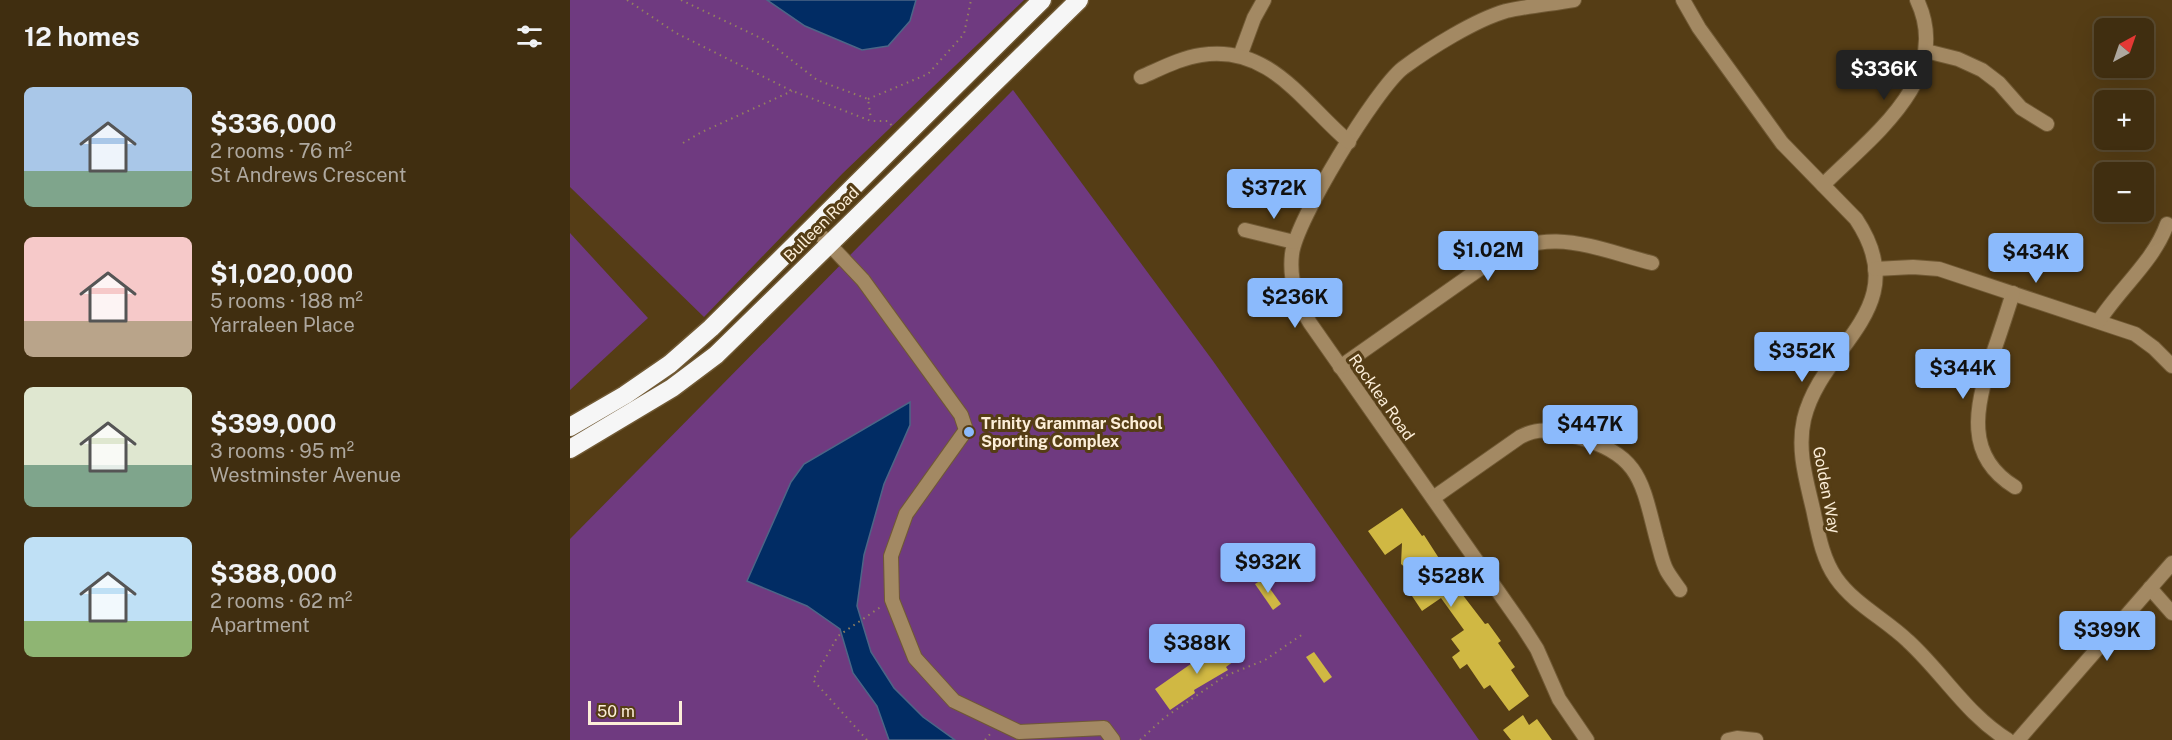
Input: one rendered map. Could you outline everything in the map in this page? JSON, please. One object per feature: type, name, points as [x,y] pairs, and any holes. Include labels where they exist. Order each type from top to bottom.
[{"type":"highway","name":"Bulleen Road","points":[[570,427],[625,395],[670,364],[711,328],[1042,0]]},
{"type":"highway","name":"Bulleen Road","points":[[570,449],[672,388],[716,355],[1079,0]]},
{"type":"street","points":[[1240,56],[1263,0]]},
{"type":"street","name":"Rocklea Road","points":[[1574,0],[1505,5],[1400,70],[1379,94],[1306,214],[1294,242],[1292,269],[1297,299],[1310,323],[1531,638],[1559,699],[1587,740]]},
{"type":"street","name":"Golden Way","points":[[1683,0],[1699,28],[1782,143],[1852,214],[1864,230],[1873,255],[1874,293],[1867,314],[1820,383],[1804,418],[1801,442],[1803,465],[1821,544],[1830,566],[1843,586],[1910,642],[1976,716],[2008,740]]},
{"type":"street","points":[[1823,185],[1891,118],[1918,79],[1926,51],[1925,30],[1917,0]]},
{"type":"street","points":[[1926,51],[1958,59],[1982,70],[1999,83],[2021,108],[2047,124]]},
{"type":"street","points":[[1141,77],[1186,58],[1214,53],[1240,56],[1257,61],[1281,77],[1349,142]]},
{"type":"street","points":[[2099,321],[2116,295],[2153,252],[2167,224]]},
{"type":"street","points":[[813,227],[862,280],[961,415],[966,430],[906,514],[891,556],[892,600],[915,658],[954,701],[1019,732],[1104,728],[1113,740]]},
{"type":"street","points":[[1245,230],[1294,242]]},
{"type":"street","points":[[1340,367],[1488,263],[1520,246],[1543,241],[1571,242],[1652,263]]},
{"type":"street","points":[[1875,268],[1939,269],[2099,321],[2135,334],[2154,348],[2172,366]]},
{"type":"street","points":[[2013,293],[1982,390],[1978,427],[1979,440],[1988,462],[2000,477],[2015,487]]},
{"type":"street","points":[[1433,498],[1520,437],[1533,431],[1549,430],[1596,442],[1623,458],[1636,472],[1664,562],[1680,590]]},
{"type":"street","points":[[2018,740],[2172,563]]},
{"type":"street","points":[[2150,588],[2172,613]]},
{"type":"street","points":[[1728,740],[1737,738],[1756,740]]},
{"type":"path","points":[[627,0],[676,33],[792,91],[871,121],[888,122],[903,138]]},
{"type":"path","points":[[681,0],[767,41],[817,80],[868,99],[928,74],[964,34],[970,0]]},
{"type":"path","points":[[683,143],[792,91]]},
{"type":"path","points":[[868,99],[871,121]]},
{"type":"path","points":[[867,740],[813,680],[838,636],[892,600]]},
{"type":"path","points":[[1140,740],[1164,718],[1224,676],[1264,660],[1304,634]]},
{"type":"shaded area","points":[[570,0],[1024,0],[843,173],[704,317],[570,187]]},
{"type":"shaded area","name":"Trinity Grammar School Sporting Complex","points":[[1013,90],[1213,361],[1479,740],[570,740],[570,539]]},
{"type":"shaded area","points":[[570,233],[648,318],[570,390]]},
{"type":"water","points":[[767,0],[916,0],[910,21],[888,46],[862,50],[805,26]]},
{"type":"water","points":[[910,402],[910,425],[884,484],[864,555],[857,606],[871,652],[894,688],[923,717],[955,740],[889,740],[877,706],[853,673],[840,629],[807,606],[747,581],[791,482],[804,464]]},
{"type":"building","points":[[1402,508],[1422,536],[1424,535],[1462,594],[1501,641],[1498,643],[1515,667],[1511,670],[1529,696],[1509,711],[1490,685],[1484,689],[1467,664],[1460,669],[1452,657],[1460,651],[1451,639],[1464,630],[1441,598],[1422,611],[1406,587],[1419,579],[1401,564],[1402,543],[1385,555],[1368,531]]},
{"type":"building","points":[[1263,579],[1281,604],[1273,610],[1255,584]]},
{"type":"building","points":[[1225,640],[1238,658],[1226,667],[1228,670],[1194,690],[1195,693],[1170,710],[1155,689]]},
{"type":"building","points":[[1314,652],[1332,677],[1324,683],[1306,657]]},
{"type":"building","points":[[1523,715],[1529,725],[1537,719],[1552,740],[1511,740],[1503,730]]},
{"type":"place","name":"Trinity Grammar School Sporting Complex","points":[[969,432]]}]
